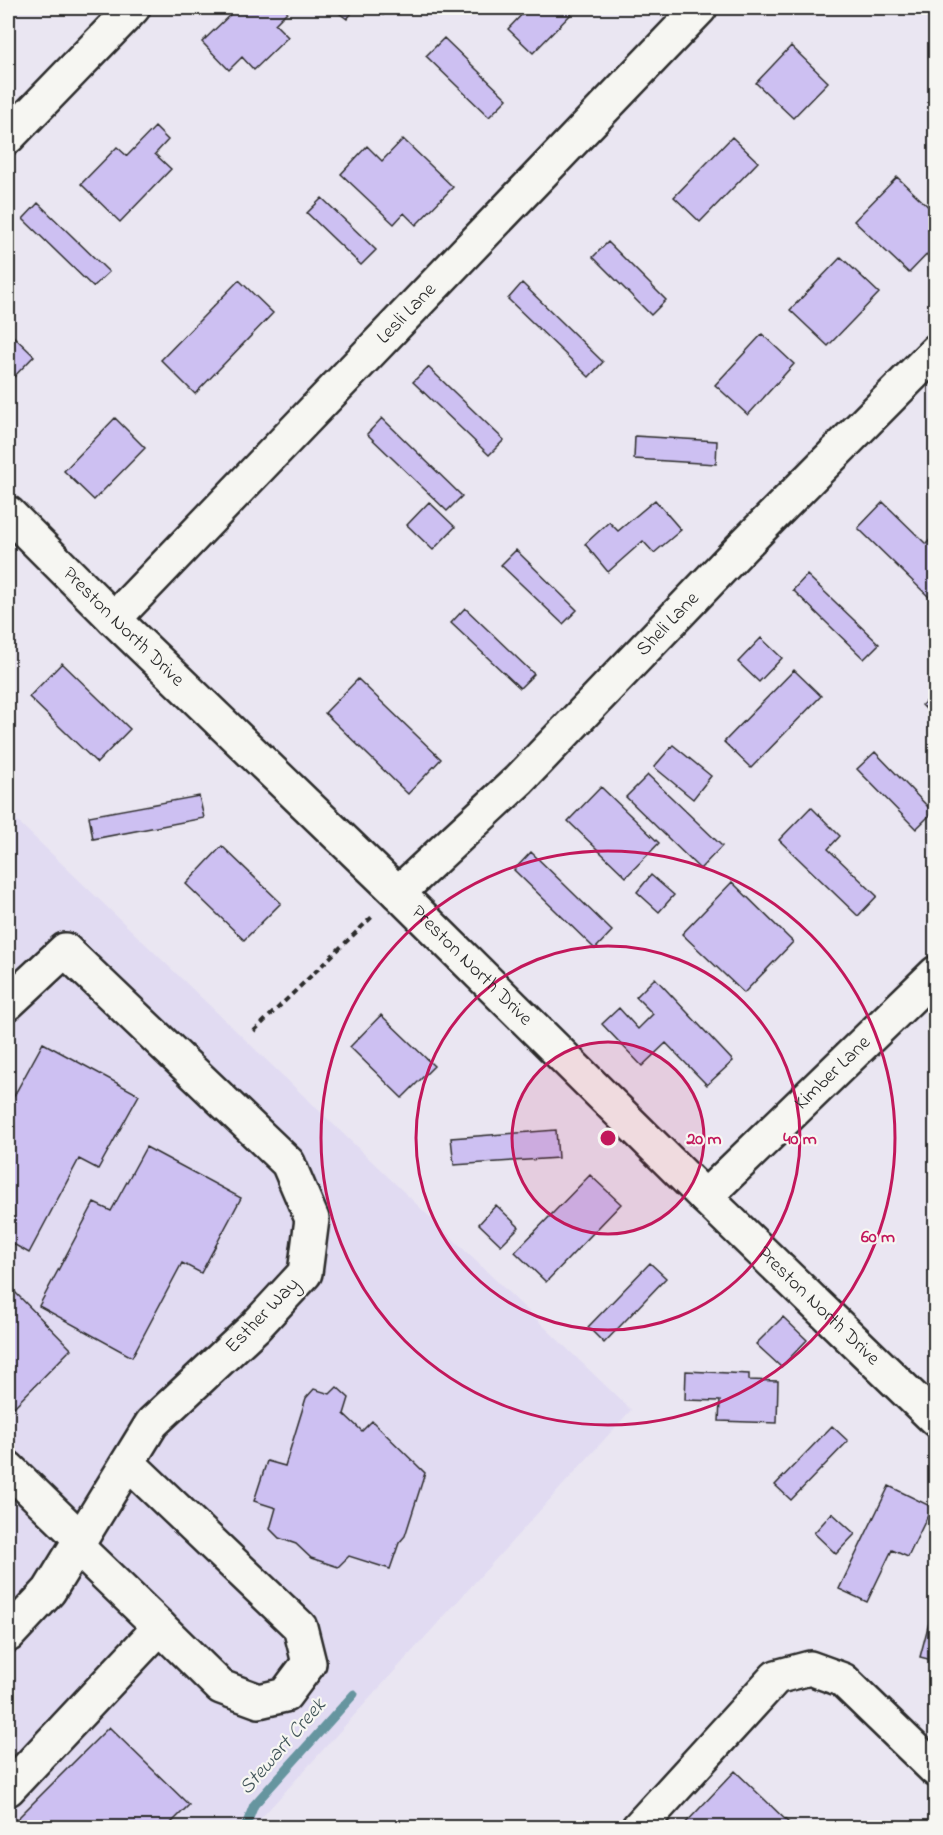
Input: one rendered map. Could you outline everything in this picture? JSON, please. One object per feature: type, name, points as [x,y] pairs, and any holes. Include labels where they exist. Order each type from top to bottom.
[{"type":"street","points":[[8,137],[133,8]]},
{"type":"street","name":"Lesli Lane","points":[[114,619],[700,8]]},
{"type":"street","name":"Sheli Lane","points":[[398,893],[519,780],[742,547],[936,351]]},
{"type":"street","name":"Preston North Drive","points":[[8,513],[114,619],[398,893],[705,1197],[936,1419]]},
{"type":"street","name":"Esther Way","points":[[8,1003],[65,950],[288,1163],[312,1219],[305,1273],[255,1327],[152,1423],[49,1591],[8,1635]]},
{"type":"street","name":"Kimber Lane","points":[[705,1197],[936,973]]},
{"type":"street","points":[[8,1468],[160,1627],[221,1687],[260,1701],[285,1695],[309,1663],[300,1627],[128,1462]]},
{"type":"street","points":[[8,1789],[160,1627]]},
{"type":"street","points":[[638,1827],[776,1677],[810,1668],[843,1680],[936,1770]]},
{"type":"path","points":[[254,1031],[398,893]]},
{"type":"shaded area","points":[[8,812],[631,1410],[253,1827],[8,1827]]},
{"type":"building","points":[[237,8],[291,8],[275,24],[288,37],[254,70],[242,57],[229,70],[202,42]]},
{"type":"building","points":[[332,8],[356,8],[347,19]]},
{"type":"building","points":[[374,8],[390,8],[383,15]]},
{"type":"building","points":[[528,8],[577,8],[533,53],[508,29]]},
{"type":"building","points":[[444,38],[507,99],[489,117],[426,56]]},
{"type":"building","points":[[791,46],[828,82],[793,118],[756,83]]},
{"type":"building","points":[[155,127],[168,140],[155,154],[171,169],[120,222],[81,184],[117,147],[127,156]]},
{"type":"building","points":[[732,137],[758,162],[700,222],[674,197]]},
{"type":"building","points":[[403,139],[453,187],[416,225],[404,213],[394,224],[341,174],[367,146],[382,161]]},
{"type":"building","points":[[897,177],[936,214],[936,245],[909,273],[854,221]]},
{"type":"building","points":[[322,198],[376,250],[361,265],[307,213]]},
{"type":"building","points":[[38,203],[109,272],[93,287],[23,219]]},
{"type":"building","points":[[608,242],[666,300],[651,315],[593,257]]},
{"type":"building","points":[[841,257],[879,293],[828,346],[790,310]]},
{"type":"building","points":[[239,280],[273,313],[195,394],[161,360]]},
{"type":"building","points":[[522,283],[603,362],[589,377],[508,299]]},
{"type":"building","points":[[8,331],[34,356],[8,383]]},
{"type":"building","points":[[762,334],[794,364],[748,415],[715,385]]},
{"type":"building","points":[[428,367],[504,440],[489,455],[413,382]]},
{"type":"building","points":[[115,418],[145,448],[94,500],[64,471]]},
{"type":"building","points":[[382,418],[462,496],[447,511],[367,434]]},
{"type":"building","points":[[635,436],[717,441],[716,464],[634,459]]},
{"type":"building","points":[[655,500],[681,530],[654,553],[643,541],[608,572],[585,544],[609,522],[618,531]]},
{"type":"building","points":[[429,502],[455,527],[433,550],[407,525]]},
{"type":"building","points":[[883,502],[926,544],[936,534],[936,594],[931,599],[858,528]]},
{"type":"building","points":[[516,550],[577,610],[563,624],[501,565]]},
{"type":"building","points":[[807,575],[879,644],[864,659],[793,590]]},
{"type":"building","points":[[465,608],[534,674],[520,688],[451,623]]},
{"type":"building","points":[[761,638],[782,658],[759,682],[738,662]]},
{"type":"building","points":[[62,663],[130,729],[97,763],[29,697]]},
{"type":"building","points":[[794,670],[821,696],[751,768],[724,742]]},
{"type":"building","points":[[358,679],[441,759],[408,794],[325,713]]},
{"type":"building","points":[[936,691],[936,719],[922,705]]},
{"type":"building","points":[[673,745],[711,776],[693,799],[654,767]]},
{"type":"building","points":[[875,752],[933,812],[916,829],[857,769]]},
{"type":"building","points":[[648,775],[722,846],[700,869],[626,797]]},
{"type":"building","points":[[601,787],[659,843],[626,877],[568,821]]},
{"type":"building","points":[[199,796],[204,818],[93,839],[89,816]]},
{"type":"building","points":[[811,807],[840,836],[828,849],[877,896],[858,916],[779,840]]},
{"type":"building","points":[[222,846],[281,903],[244,940],[186,884]]},
{"type":"building","points":[[531,852],[612,931],[595,949],[514,870]]},
{"type":"building","points":[[651,875],[674,895],[659,912],[637,892]]},
{"type":"building","points":[[732,882],[793,942],[744,993],[682,934]]},
{"type":"building","points":[[655,978],[733,1061],[707,1085],[666,1043],[642,1066],[602,1024],[619,1008],[638,1029],[653,1014],[636,997]]},
{"type":"building","points":[[381,1015],[434,1066],[402,1098],[350,1047]]},
{"type":"building","points":[[43,1043],[139,1095],[98,1169],[79,1159],[29,1253],[8,1241],[8,1107]]},
{"type":"building","points":[[556,1130],[558,1158],[454,1165],[451,1138]]},
{"type":"building","points":[[146,1147],[241,1198],[201,1273],[182,1263],[132,1357],[39,1306],[94,1203],[111,1211]]},
{"type":"building","points":[[590,1175],[621,1204],[546,1282],[515,1252]]},
{"type":"building","points":[[496,1205],[519,1227],[501,1245],[479,1224]]},
{"type":"building","points":[[650,1263],[666,1278],[604,1343],[588,1327]]},
{"type":"building","points":[[8,1285],[71,1349],[11,1410],[8,1407]]},
{"type":"building","points":[[783,1317],[807,1340],[781,1367],[756,1344]]},
{"type":"building","points":[[686,1371],[749,1374],[749,1380],[778,1381],[777,1423],[719,1421],[720,1401],[685,1400]]},
{"type":"building","points":[[337,1387],[349,1398],[344,1414],[362,1431],[372,1421],[425,1473],[405,1536],[399,1543],[390,1569],[349,1556],[338,1567],[311,1558],[296,1544],[279,1538],[270,1529],[276,1508],[254,1501],[267,1461],[285,1466],[306,1398],[314,1389],[330,1394]]},
{"type":"building","points":[[832,1426],[848,1441],[791,1500],[775,1485]]},
{"type":"building","points":[[889,1486],[932,1507],[908,1557],[892,1550],[867,1602],[839,1589]]},
{"type":"building","points":[[832,1513],[855,1534],[836,1554],[814,1533]]},
{"type":"building","points":[[936,1596],[936,1661],[920,1657]]},
{"type":"building","points":[[109,1727],[189,1805],[166,1828],[8,1828]]},
{"type":"building","points":[[735,1771],[794,1828],[681,1828]]},
{"type":"waterway","name":"Stewart Creek","points":[[245,1828],[254,1805],[354,1694]]}]
